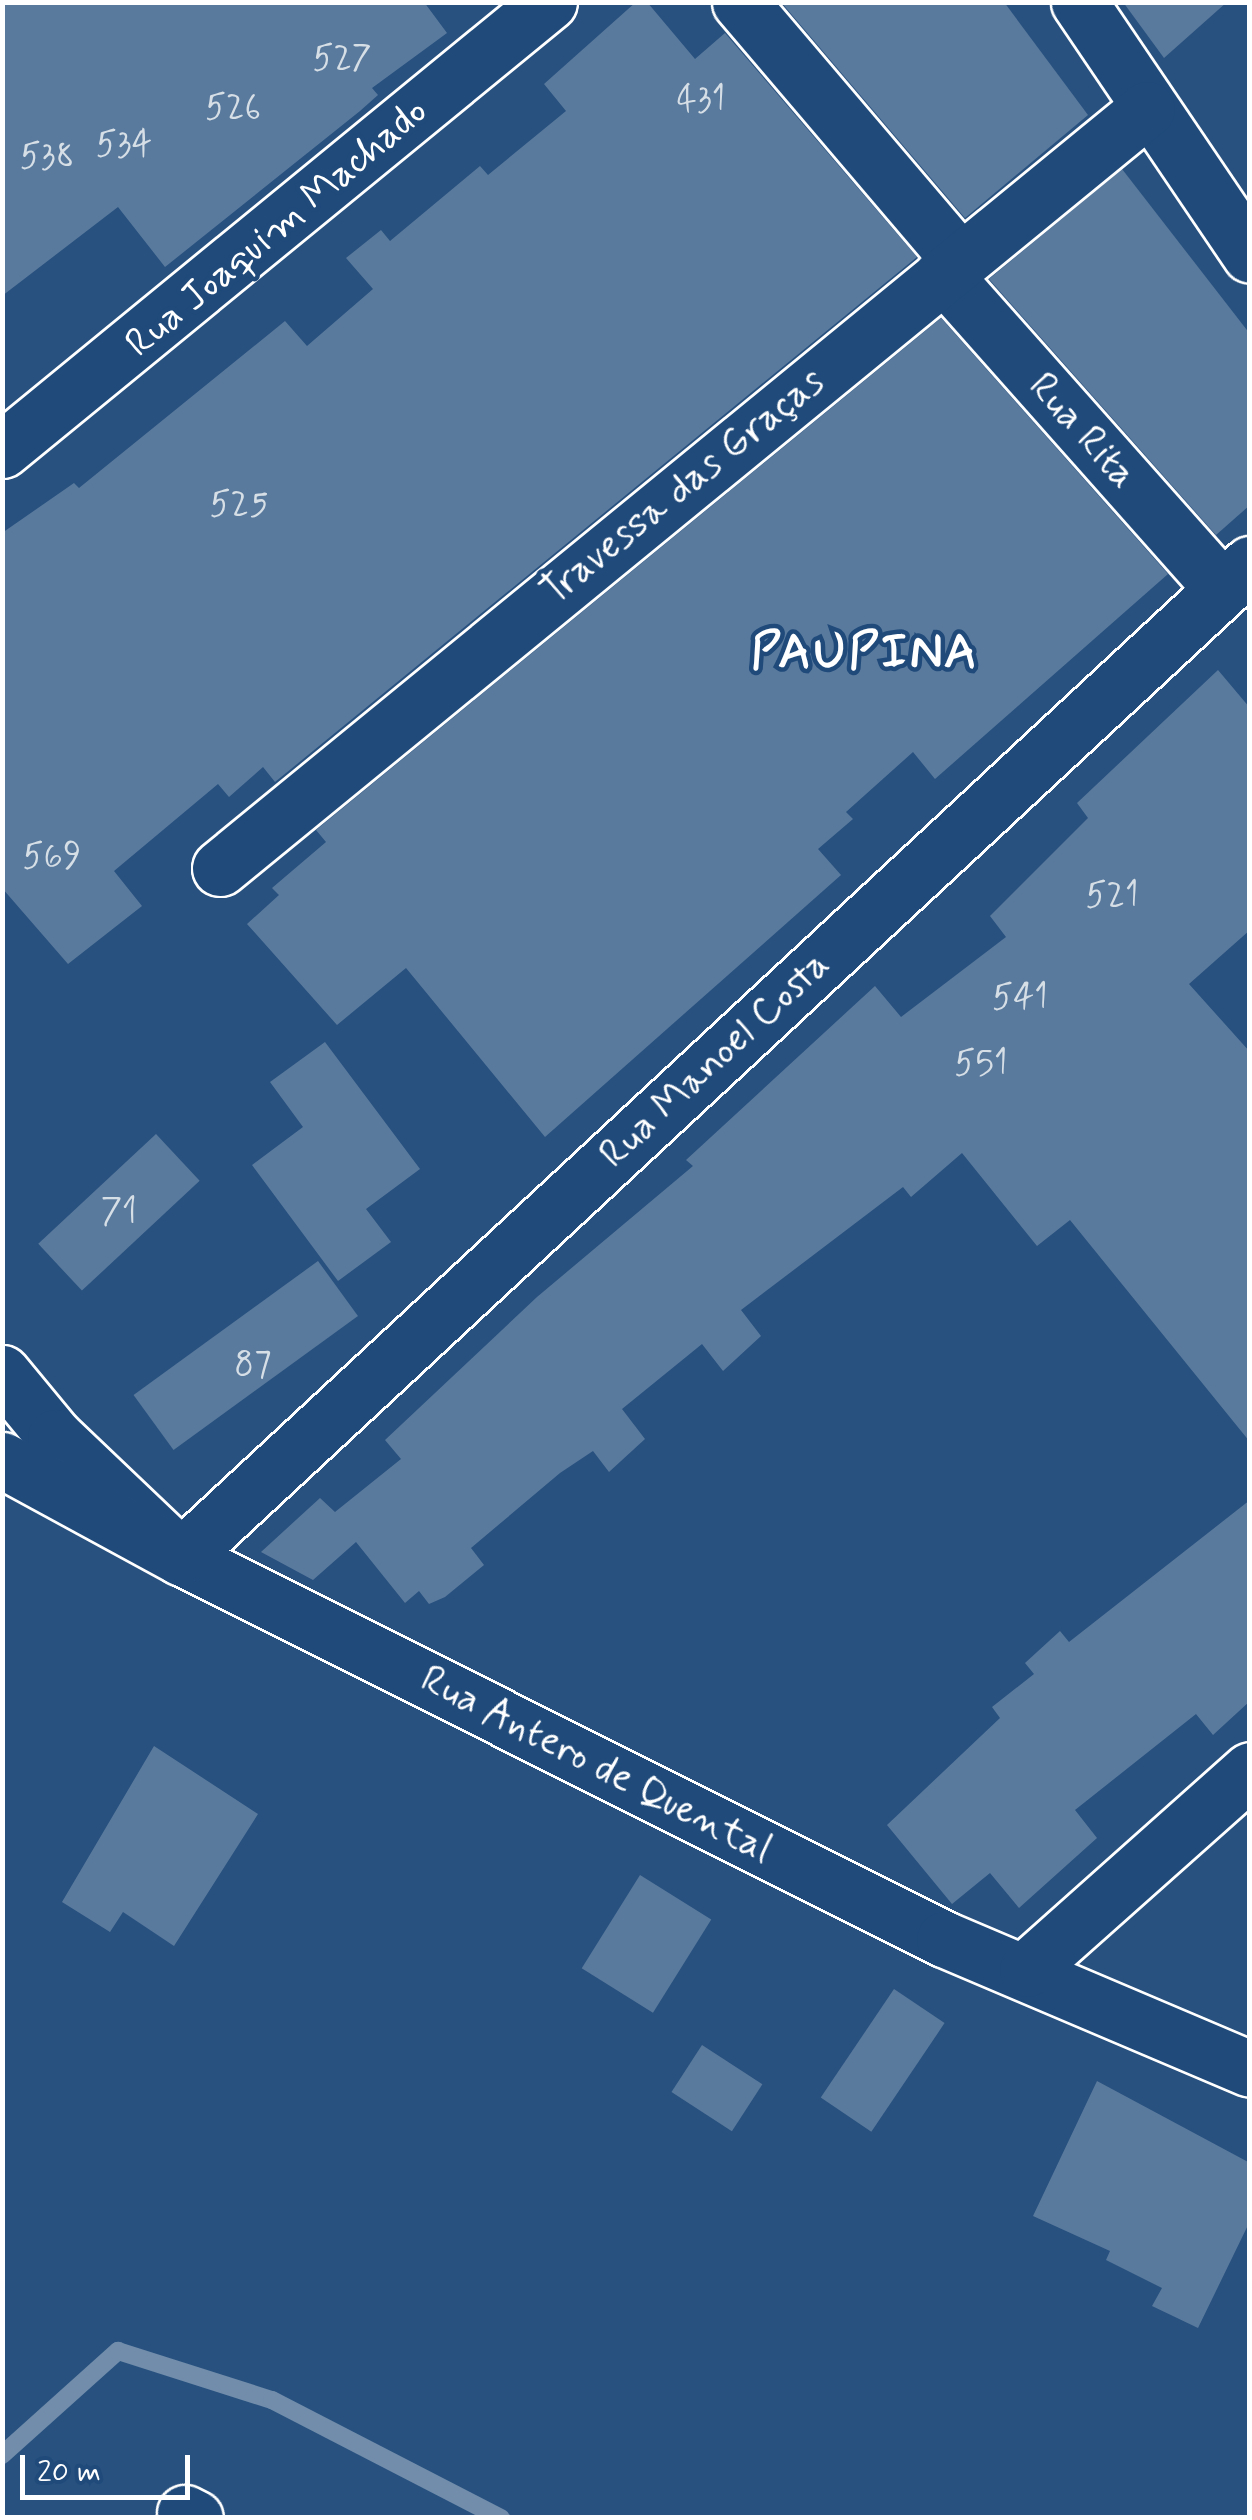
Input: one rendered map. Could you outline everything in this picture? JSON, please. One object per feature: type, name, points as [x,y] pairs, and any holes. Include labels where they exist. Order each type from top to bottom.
[{"type":"street","name":"Rua Joaquim Machado","points":[[2,450],[548,2]]},
{"type":"street","name":"Rua Rita","points":[[740,2],[950,266],[1236,576]]},
{"type":"street","points":[[1079,2],[1147,109],[1250,254]]},
{"type":"street","name":"Travessa das Graças","points":[[220,868],[950,266],[1147,109]]},
{"type":"street","name":"Rua Manoel Costa","points":[[181,1557],[1236,576]]},
{"type":"street","name":"Rua Antero de Quental","points":[[2,1373],[55,1437],[181,1557],[944,1939],[1027,1969],[1250,2069]]},
{"type":"street","points":[[2,1460],[181,1557]]},
{"type":"street","points":[[1027,1969],[1250,1770]]},
{"type":"building","points":[[2,2],[424,2],[447,33],[372,88],[378,95],[360,111],[165,267],[118,207],[2,296]]},
{"type":"building","points":[[636,2],[647,2],[695,59],[725,33],[917,257],[275,782],[263,767],[229,797],[218,784],[114,871],[142,906],[68,964],[2,888],[2,533],[74,483],[79,488],[285,321],[307,346],[373,289],[346,258],[381,230],[390,241],[480,166],[488,175],[566,111],[544,84]]},
{"type":"building","points":[[781,2],[1004,2],[1088,115],[965,218]]},
{"type":"building","points":[[1123,2],[1227,2],[1164,58]]},
{"type":"building","points":[[1122,169],[1250,334],[1250,505],[1216,535],[989,279]]},
{"type":"building","points":[[941,318],[1168,574],[935,779],[913,752],[846,812],[853,819],[818,849],[841,875],[545,1137],[406,968],[337,1025],[247,924],[279,895],[272,888],[326,842],[316,830]]},
{"type":"building","points":[[1218,670],[1250,708],[1250,930],[1189,984],[1250,1052],[1250,1442],[1070,1220],[1037,1246],[962,1153],[911,1197],[903,1187],[741,1310],[761,1336],[723,1371],[702,1344],[622,1409],[645,1439],[609,1472],[593,1451],[560,1473],[471,1548],[484,1565],[445,1597],[429,1604],[419,1591],[405,1603],[356,1542],[313,1580],[261,1552],[320,1498],[335,1512],[401,1459],[385,1440],[537,1297],[693,1166],[686,1160],[875,986],[901,1017],[1006,937],[990,916],[1088,818],[1077,803]]},
{"type":"building","points":[[325,1042],[420,1169],[366,1209],[391,1242],[338,1281],[252,1165],[303,1127],[270,1082]]},
{"type":"building","points":[[156,1134],[200,1181],[82,1291],[38,1244]]},
{"type":"building","points":[[318,1261],[358,1316],[174,1450],[134,1395]]},
{"type":"building","points":[[1250,1500],[1250,1701],[1213,1735],[1196,1714],[1075,1810],[1097,1838],[1019,1908],[990,1873],[952,1904],[887,1825],[1000,1718],[992,1707],[1034,1674],[1025,1663],[1060,1631],[1069,1642]]},
{"type":"building","points":[[154,1746],[258,1814],[174,1946],[123,1912],[110,1932],[62,1902]]},
{"type":"building","points":[[640,1875],[711,1920],[653,2013],[582,1968]]},
{"type":"building","points":[[894,1989],[945,2023],[871,2132],[821,2098]]},
{"type":"building","points":[[702,2045],[762,2084],[732,2131],[672,2092]]},
{"type":"building","points":[[1097,2081],[1250,2163],[1250,2221],[1198,2328],[1152,2306],[1162,2288],[1106,2260],[1110,2251],[1033,2216]]},
{"type":"waterway","points":[[2,2455],[118,2351],[272,2400],[501,2518]]},
{"type":"district","name":"PAUPINA","points":[[865,654]]}]
